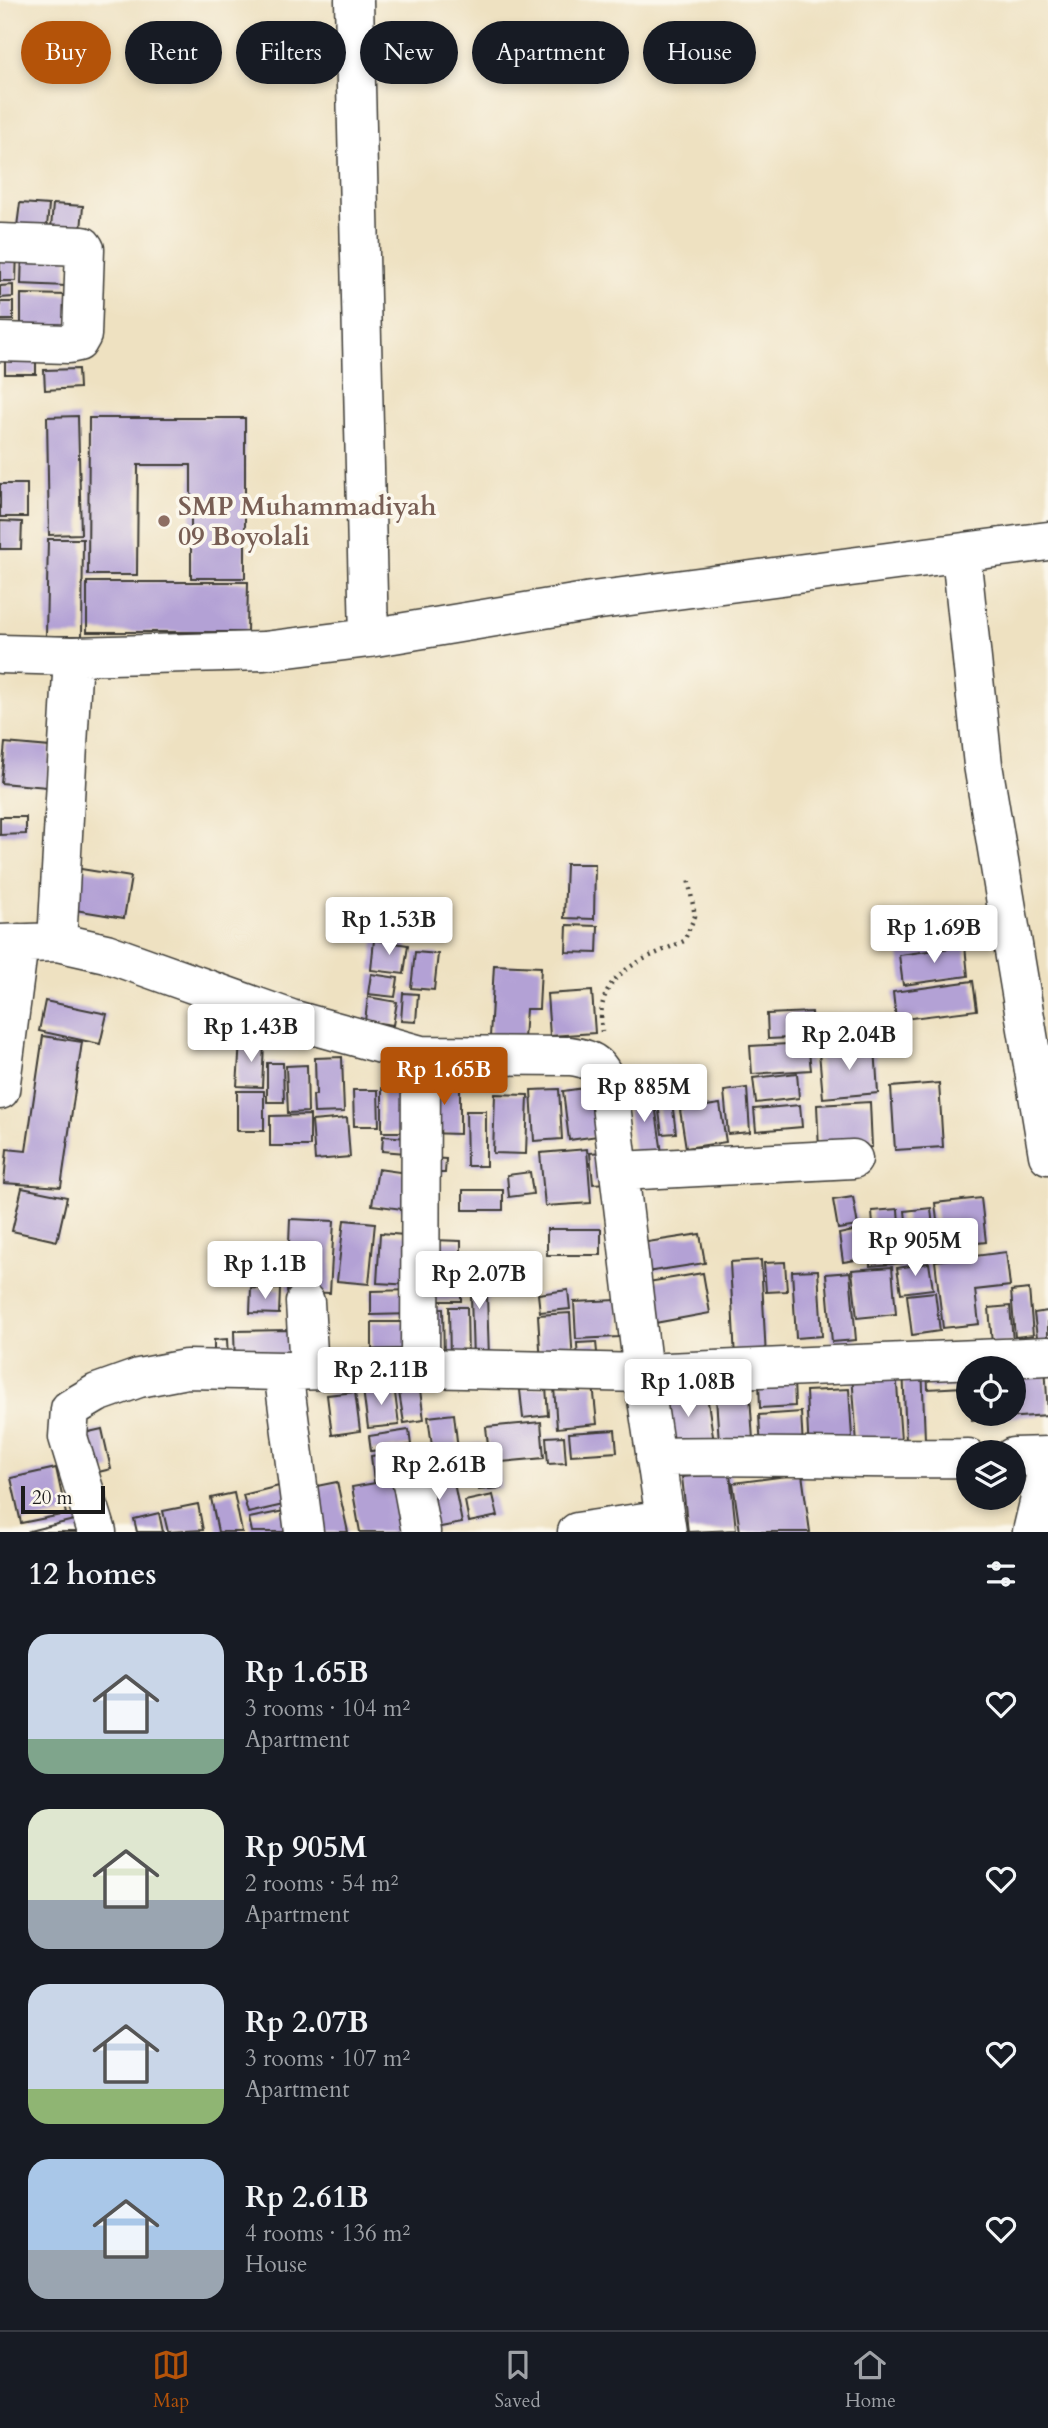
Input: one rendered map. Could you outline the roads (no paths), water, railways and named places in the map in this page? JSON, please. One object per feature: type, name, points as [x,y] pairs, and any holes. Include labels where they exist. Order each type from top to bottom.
[{"type":"street","points":[[354,0],[369,638]]},
{"type":"street","points":[[0,243],[83,246],[85,249],[82,335],[78,342],[0,342]]},
{"type":"street","points":[[0,654],[73,656],[235,653],[369,638],[592,601],[1048,541]]},
{"type":"street","points":[[961,554],[983,765],[1048,1155]]},
{"type":"street","points":[[57,942],[73,656]]},
{"type":"street","points":[[0,1090],[9,944],[57,942],[106,953],[291,1018],[421,1055],[588,1058],[601,1070],[610,1088],[643,1373],[666,1526],[577,1532]]},
{"type":"street","points":[[421,1055],[421,1368]]},
{"type":"street","points":[[620,1171],[853,1160]]},
{"type":"street","points":[[304,1532],[296,1370],[306,1302]]},
{"type":"street","points":[[97,1532],[71,1450],[67,1425],[69,1409],[97,1392],[139,1378],[174,1371],[421,1368],[643,1373],[1048,1356]]},
{"type":"street","points":[[654,1458],[730,1455],[956,1458]]},
{"type":"street","points":[[1026,1457],[1048,1456]]},
{"type":"street","points":[[1032,1532],[1048,1465]]},
{"type":"street","points":[[412,1483],[421,1532]]},
{"type":"place","name":"SMP Muhammadiyah 09 Boyolali","points":[[164,521]]}]
